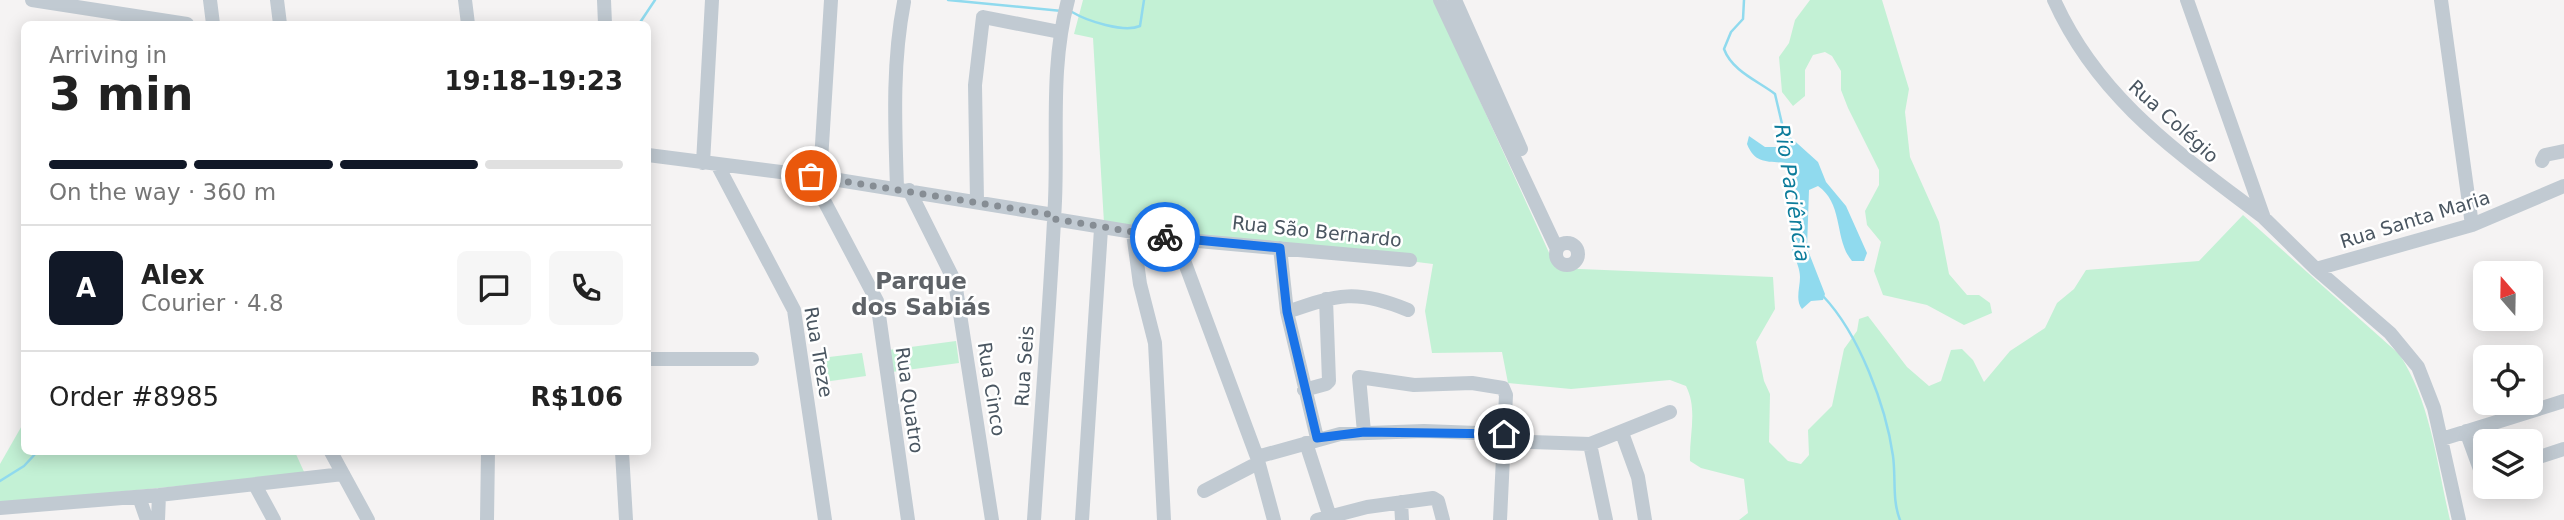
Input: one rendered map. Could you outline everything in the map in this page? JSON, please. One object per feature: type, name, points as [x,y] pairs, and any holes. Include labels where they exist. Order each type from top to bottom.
[{"type":"street","points":[[32,0],[168,21]]},
{"type":"street","points":[[211,0],[213,21]]},
{"type":"street","points":[[277,0],[280,21]]},
{"type":"street","points":[[466,0],[468,21]]},
{"type":"street","points":[[596,0],[598,21]]},
{"type":"street","points":[[604,0],[605,21]]},
{"type":"street","points":[[702,163],[712,0]]},
{"type":"street","points":[[815,176],[831,0]]},
{"type":"street","points":[[1440,0],[1560,246],[1455,0]]},
{"type":"street","name":"Rua Colégio","points":[[2054,0],[2074,40],[2121,102],[2219,186],[2264,218],[2410,354],[2426,384],[2442,439],[2459,520]]},
{"type":"street","points":[[2187,0],[2264,218]]},
{"type":"street","points":[[2441,0],[2472,225]]},
{"type":"street","points":[[903,189],[894,85],[897,37],[904,2]]},
{"type":"street","points":[[977,201],[975,85],[983,17],[1064,15]]},
{"type":"street","name":"Rua Seis","points":[[1034,520],[1054,217],[1054,87],[1064,15]]},
{"type":"street","points":[[2542,161],[2545,155],[2564,150]]},
{"type":"street","name":"Rua São Bernardo","points":[[651,155],[718,166],[815,176],[977,201],[1101,229],[1176,239],[1410,260]]},
{"type":"street","name":"Rua Treze","points":[[718,166],[794,310],[825,520]]},
{"type":"street","name":"Rua Quatro","points":[[815,176],[877,301],[908,520]]},
{"type":"street","name":"Rua Santa Maria","points":[[2316,269],[2472,225],[2564,186]]},
{"type":"street","name":"Rua Cinco","points":[[903,189],[955,282],[992,520]]},
{"type":"street","points":[[1082,520],[1101,229]]},
{"type":"street","points":[[1133,233],[1140,284],[1155,343],[1164,520]]},
{"type":"street","points":[[1176,239],[1258,460],[1273,520]]},
{"type":"street","points":[[1280,248],[1287,312],[1304,390],[1326,519],[1401,502],[1433,498],[1438,501],[1443,520]]},
{"type":"street","points":[[1287,312],[1326,299],[1370,296],[1408,310]]},
{"type":"street","points":[[1304,390],[1329,381],[1326,299]]},
{"type":"street","points":[[651,359],[752,359]]},
{"type":"street","points":[[1364,432],[1359,377],[1414,385],[1503,388],[1506,395],[1500,520]]},
{"type":"street","points":[[2442,439],[2564,401]]},
{"type":"street","points":[[1205,491],[1258,460],[1311,440],[1364,432],[1504,437],[1590,444],[1671,412]]},
{"type":"street","points":[[2466,431],[2473,452]]},
{"type":"street","points":[[1622,433],[1638,477],[1646,520]]},
{"type":"street","points":[[1590,444],[1606,520]]},
{"type":"street","points":[[2543,456],[2564,449]]},
{"type":"street","points":[[333,455],[369,520]]},
{"type":"street","points":[[487,520],[488,455]]},
{"type":"street","points":[[622,455],[626,520]]},
{"type":"street","points":[[8,511],[343,474]]},
{"type":"street","points":[[255,485],[274,520]]},
{"type":"street","points":[[158,520],[159,495]]},
{"type":"street","points":[[139,497],[147,520]]},
{"type":"street","points":[[1401,502],[1402,520]]},
{"type":"green space","points":[[1083,0],[1434,0],[1556,268],[1773,277],[1775,309],[1756,342],[1764,381],[1770,394],[1769,442],[1788,461],[1801,464],[1809,455],[1808,430],[1832,406],[1844,349],[1857,331],[1859,319],[1868,316],[1907,367],[1929,386],[1941,381],[1951,350],[1962,349],[1973,360],[1984,382],[2010,351],[2045,328],[2057,303],[2074,289],[2086,270],[2199,261],[2243,215],[2399,354],[2419,392],[2426,413],[2450,520],[1739,520],[1748,513],[1744,479],[1701,468],[1690,461],[1692,404],[1686,386],[1670,380],[1571,389],[1508,383],[1502,352],[1432,353],[1425,311],[1433,264],[1104,223],[1093,38],[1074,34]]},
{"type":"green space","points":[[1810,0],[1882,0],[1909,89],[1905,112],[1910,157],[1939,222],[1949,274],[1967,295],[1979,295],[1990,303],[1992,313],[1964,325],[1927,305],[1883,295],[1874,271],[1881,242],[1867,225],[1865,211],[1879,185],[1879,170],[1841,90],[1841,71],[1832,56],[1825,52],[1813,55],[1805,70],[1805,96],[1793,106],[1782,92],[1779,57],[1789,43],[1795,20]]},
{"type":"green space","points":[[956,341],[959,363],[892,372],[888,350]]},
{"type":"green space","points":[[862,353],[866,376],[824,382],[821,358]]},
{"type":"green space","points":[[21,427],[21,455],[296,455],[305,474],[0,503],[0,464]]},
{"type":"water","points":[[1788,135],[1818,162],[1826,182],[1846,206],[1867,253],[1864,261],[1852,261],[1846,252],[1832,202],[1818,186],[1809,190],[1807,248],[1825,294],[1823,300],[1811,301],[1802,309],[1798,298],[1800,273],[1790,235],[1793,194],[1790,173],[1786,163],[1758,158],[1747,144],[1749,136],[1765,147],[1778,147]]},
{"type":"waterway","points":[[641,21],[655,0]]},
{"type":"waterway","points":[[948,0],[1062,11]]},
{"type":"waterway","points":[[1072,12],[1106,25],[1133,28],[1140,26],[1144,0]]},
{"type":"waterway","name":"Rio Paciência","points":[[1744,0],[1743,19],[1731,32],[1724,49],[1739,69],[1775,94],[1786,141]]},
{"type":"waterway","name":"Rio Paciência","points":[[1823,296],[1848,330],[1877,393],[1893,456],[1895,497],[1900,520]]},
{"type":"waterway","points":[[0,481],[24,466],[34,455]]},
{"type":"way so far","points":[[811,176],[977,201],[1054,215],[1054,219],[1101,229],[1165,237]]},
{"type":"district","name":"Parque dos Sabiás","points":[[921,294]]},
{"type":"route","points":[[1165,237],[1280,248],[1287,312],[1317,438],[1364,432],[1504,434]]}]
